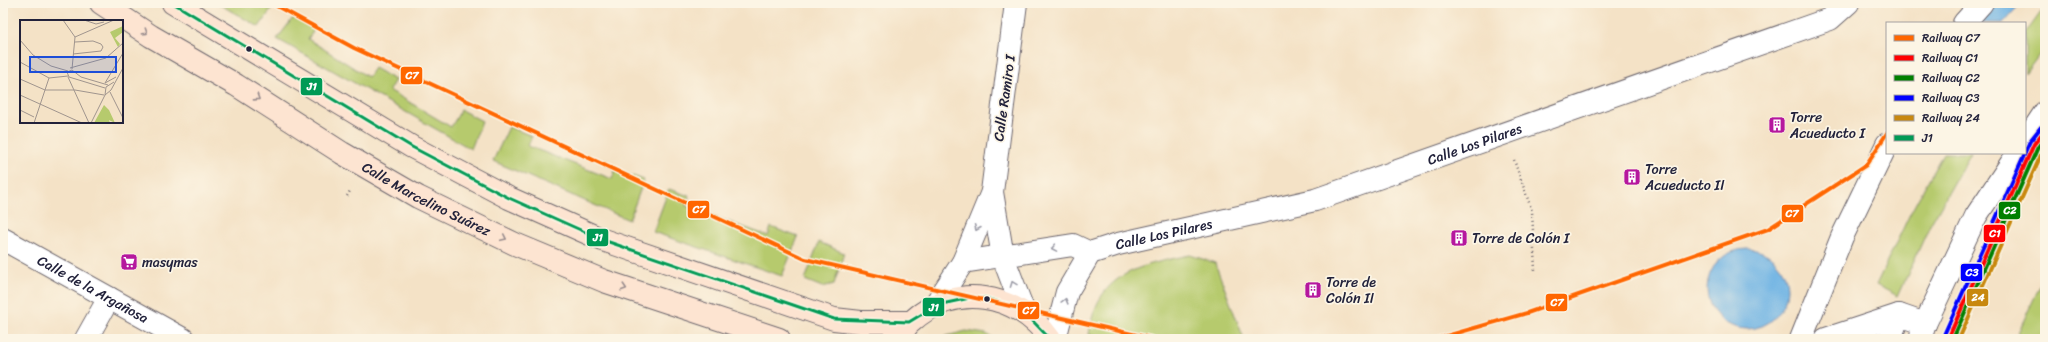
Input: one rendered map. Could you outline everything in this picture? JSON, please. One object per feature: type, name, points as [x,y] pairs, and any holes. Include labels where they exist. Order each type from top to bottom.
[{"type":"main road","name":"Calle Marcelino Suárez","points":[[101,3],[151,36],[249,93],[342,153],[418,197],[515,244],[604,281],[779,339]]},
{"type":"main road","points":[[173,3],[412,147],[509,198],[603,240],[834,319],[861,322],[904,330],[935,306],[965,297],[996,299],[1024,312],[1041,326],[1050,339]]},
{"type":"street","name":"Calle Ramiro I","points":[[935,306],[963,262],[992,192],[1016,3]]},
{"type":"street","name":"Calle Los Pilares","points":[[1090,253],[1118,244],[1315,200],[1830,19],[1848,3]]},
{"type":"street","points":[[1965,22],[1982,3]]},
{"type":"street","points":[[2026,140],[2045,112]]},
{"type":"street","points":[[1801,339],[1842,238],[1886,146]]},
{"type":"street","points":[[1898,315],[1922,331],[1976,216],[2017,154]]},
{"type":"street","name":"Calle Ramiro I","points":[[992,192],[1003,257],[1024,312]]},
{"type":"street","name":"Calle de la Argañosa","points":[[3,239],[183,339]]},
{"type":"street","points":[[963,262],[1073,245],[1090,253],[1067,292],[1055,339]]},
{"type":"street","points":[[86,339],[109,298]]},
{"type":"street","points":[[1826,339],[1898,315]]},
{"type":"street","points":[[1890,339],[1898,315]]},
{"type":"path","points":[[1504,133],[1532,211],[1535,270]]},
{"type":"green space","points":[[217,3],[268,3],[273,7],[259,27]]},
{"type":"green space","points":[[2041,12],[2045,15],[2045,47],[2026,73],[2026,33]]},
{"type":"green space","points":[[293,18],[315,28],[308,39],[368,77],[374,68],[395,80],[389,90],[451,127],[461,110],[482,121],[471,149],[277,39]]},
{"type":"green space","points":[[509,127],[532,136],[528,146],[612,179],[615,170],[644,180],[629,220],[493,161]]},
{"type":"green space","points":[[1942,154],[1970,154],[1930,225],[1898,296],[1876,285],[1910,214]]},
{"type":"green space","points":[[669,189],[689,196],[686,206],[768,236],[771,227],[798,237],[782,276],[653,232]]},
{"type":"green space","points":[[819,242],[844,253],[834,284],[822,287],[805,280]]},
{"type":"green space","points":[[1190,255],[1215,263],[1244,339],[1134,339],[1089,335],[1093,314],[1100,298],[1110,285],[1123,276],[1153,263]]},
{"type":"green space","points":[[2045,275],[2045,339],[2015,339]]},
{"type":"green space","points":[[966,331],[986,334],[996,339],[942,339],[947,336]]},
{"type":"water","points":[[1994,3],[2021,3],[2004,22],[1977,22]]},
{"type":"water","points":[[1747,249],[1762,252],[1775,261],[1784,274],[1787,289],[1784,304],[1775,317],[1762,326],[1747,329],[1732,326],[1719,317],[1710,304],[1707,289],[1710,274],[1719,261],[1732,252]]},
{"type":"rail line","name":"C7","points":[[271,3],[354,48],[805,259],[1154,339]]},
{"type":"rail line","name":"C3","points":[[2026,150],[2030,141],[2041,127]]},
{"type":"rail line","name":"C1","points":[[1948,339],[2034,144],[2045,130]]},
{"type":"rail line","name":"C7","points":[[1436,339],[1527,313],[1768,229],[1866,165],[1886,135]]},
{"type":"rail line","name":"C2","points":[[1953,339],[2038,147],[2045,138]]},
{"type":"rail line","name":"24","points":[[1959,339],[2045,146]]},
{"type":"rail line","name":"C3","points":[[1943,337],[2025,154]]},
{"type":"transit line","name":"J1","points":[[173,3],[412,147],[509,198],[603,240],[834,319],[909,322],[937,305],[970,298],[985,298],[1014,306],[1027,315],[1050,339]]},
{"type":"place","name":"Torre Acueducto I","points":[[1777,125]]},
{"type":"place","name":"Torre Acueducto II","points":[[1632,177]]},
{"type":"place","name":"Torre de Colón I","points":[[1459,238]]},
{"type":"place","name":"masymas","points":[[129,262]]},
{"type":"place","name":"Torre de Colón II","points":[[1313,290]]}]
